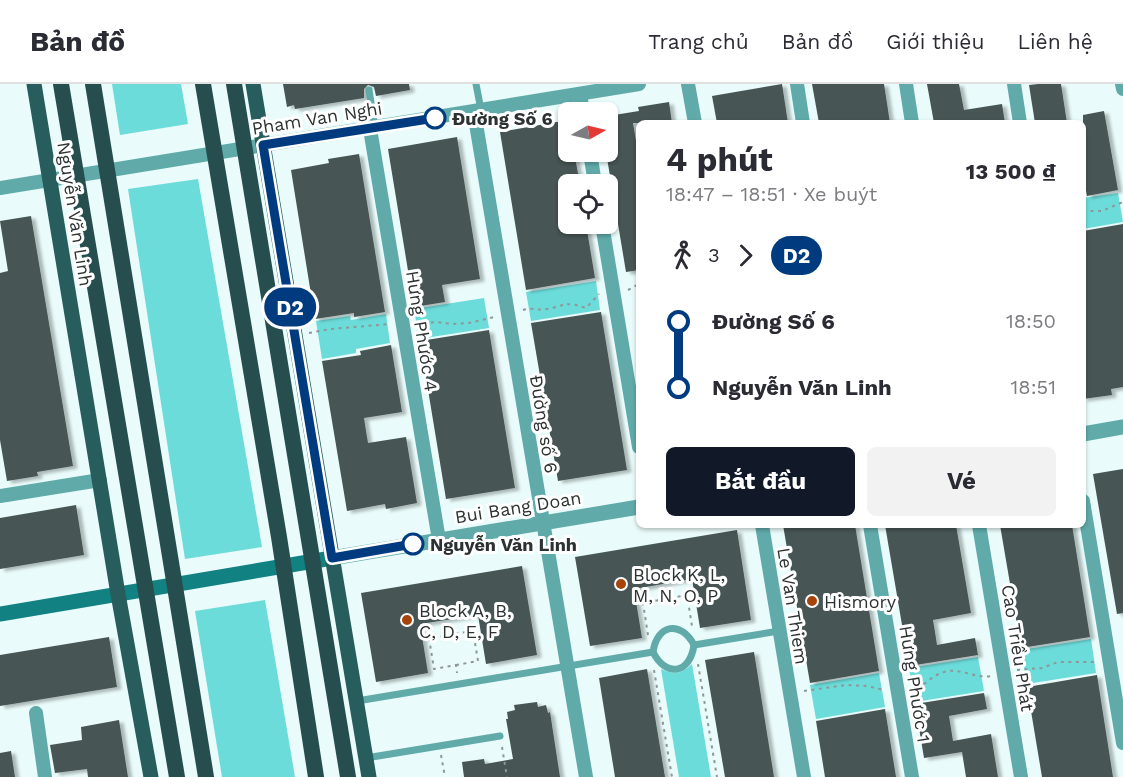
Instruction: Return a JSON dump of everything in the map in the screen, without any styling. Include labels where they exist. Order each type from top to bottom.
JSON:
[{"type":"highway","name":"Nguyễn Văn Linh","points":[[61,84],[177,777]]},
{"type":"highway","points":[[93,84],[206,777]]},
{"type":"highway","points":[[203,84],[316,777]]},
{"type":"highway","points":[[234,84],[347,775]]},
{"type":"main road","name":"Nguyễn Văn Linh","points":[[34,84],[118,594],[151,777]]},
{"type":"main road","points":[[254,84],[367,768],[347,775]]},
{"type":"main road","points":[[0,614],[332,558]]},
{"type":"street","name":"Pham Van Nghi","points":[[0,189],[478,111],[584,90],[639,84]]},
{"type":"street","points":[[688,84],[694,120]]},
{"type":"street","points":[[797,84],[803,120]]},
{"type":"street","points":[[906,84],[912,120]]},
{"type":"street","points":[[1014,84],[1020,120]]},
{"type":"street","points":[[1122,84],[1123,89]]},
{"type":"street","name":"Đường số 6","points":[[478,111],[508,314],[586,777]]},
{"type":"street","name":"Hưng Phước 4","points":[[373,128],[439,540]]},
{"type":"street","points":[[604,234],[636,429]]},
{"type":"street","points":[[1086,433],[1123,427]]},
{"type":"street","points":[[0,496],[100,480]]},
{"type":"street","name":"Bui Bang Doan","points":[[332,558],[636,508]]},
{"type":"street","points":[[1086,519],[1123,743]]},
{"type":"street","name":"Le Van Thiem","points":[[762,528],[804,777]]},
{"type":"street","name":"Hưng Phước 1","points":[[871,528],[912,777]]},
{"type":"street","name":"Cao Triều Phát","points":[[979,528],[1021,777]]},
{"type":"street","points":[[36,713],[45,777]]},
{"type":"lane","points":[[476,84],[478,111]]},
{"type":"lane","points":[[369,90],[373,128]]},
{"type":"lane","points":[[676,628],[688,634],[694,645],[692,658],[683,667],[670,669],[659,664],[653,652],[655,639],[664,630],[676,628]]},
{"type":"lane","points":[[694,645],[779,631]]},
{"type":"lane","points":[[356,701],[653,652]]},
{"type":"lane","points":[[367,768],[439,746],[500,736]]},
{"type":"path","points":[[1086,211],[1102,211],[1123,202]]},
{"type":"path","points":[[295,335],[330,329],[403,323],[469,323],[529,308],[545,310],[569,302],[586,308],[598,294],[613,292]]},
{"type":"path","points":[[473,631],[478,661],[456,665],[434,669],[429,638],[473,631]]},
{"type":"path","points":[[790,694],[846,685],[913,692],[943,672],[965,672],[982,678],[1024,668],[1042,668],[1058,662],[1095,663],[1109,659]]},
{"type":"path","points":[[456,665],[459,684]]},
{"type":"path","points":[[500,736],[507,777]]},
{"type":"path","points":[[439,746],[445,777]]},
{"type":"shaded area","points":[[112,84],[181,84],[188,124],[120,135]]},
{"type":"shaded area","points":[[198,179],[262,547],[185,559],[128,189]]},
{"type":"shaded area","points":[[1118,193],[1123,222],[1086,228],[1086,198]]},
{"type":"shaded area","points":[[596,281],[600,310],[531,321],[526,292]]},
{"type":"shaded area","points":[[484,298],[489,328],[419,339],[414,309]]},
{"type":"shaded area","points":[[386,314],[390,343],[356,349],[356,353],[322,359],[316,321],[350,316],[351,320]]},
{"type":"shaded area","points":[[265,600],[295,777],[222,777],[195,611]]},
{"type":"shaded area","points":[[1091,639],[1096,673],[1027,684],[1021,650]]},
{"type":"shaded area","points":[[978,657],[984,691],[915,702],[909,668]]},
{"type":"shaded area","points":[[692,664],[711,777],[679,777],[661,669],[677,672],[685,670]]},
{"type":"shaded area","points":[[879,673],[885,707],[816,719],[810,685]]},
{"type":"building","points":[[283,84],[409,84],[410,90],[376,96],[374,87],[368,85],[364,89],[364,98],[295,109],[294,105],[287,107]]},
{"type":"building","points":[[782,84],[788,120],[716,120],[712,96]]},
{"type":"building","points":[[812,84],[884,84],[890,120],[818,120]]},
{"type":"building","points":[[927,84],[959,84],[964,110],[1002,104],[1005,120],[933,120]]},
{"type":"building","points":[[1061,84],[1067,120],[1035,120],[1029,85]]},
{"type":"building","points":[[669,102],[672,120],[636,120],[636,123],[633,123],[636,141],[636,270],[626,272],[618,224],[618,174],[610,174],[608,162],[618,162],[618,114],[639,111],[638,107]]},
{"type":"building","points":[[1104,111],[1118,190],[1087,196],[1086,120],[1083,120],[1083,115]]},
{"type":"building","points":[[558,122],[558,162],[576,162],[578,174],[558,174],[558,234],[588,234],[595,278],[526,290],[500,132]]},
{"type":"building","points":[[457,137],[480,279],[442,285],[445,302],[414,307],[388,149]]},
{"type":"building","points":[[359,154],[385,312],[354,317],[354,313],[315,319],[291,170],[329,163],[328,159]]},
{"type":"building","points":[[31,216],[73,466],[37,472],[38,476],[7,481],[0,440],[0,273],[8,271],[0,221]]},
{"type":"building","points":[[1123,224],[1123,387],[1111,389],[1112,395],[1086,399],[1086,230]]},
{"type":"building","points":[[601,312],[627,470],[558,481],[531,323]]},
{"type":"building","points":[[489,330],[515,488],[446,499],[420,341]]},
{"type":"building","points":[[391,345],[402,412],[364,418],[366,431],[368,443],[406,437],[417,503],[386,509],[385,504],[347,511],[322,361],[361,355],[360,351]]},
{"type":"building","points":[[1123,469],[1123,613],[1117,614],[1093,474]]},
{"type":"building","points":[[76,505],[84,555],[0,569],[0,518]]},
{"type":"building","points":[[784,528],[855,528],[879,671],[810,683]]},
{"type":"building","points":[[886,528],[957,528],[971,613],[933,620],[937,645],[975,638],[978,655],[909,666]]},
{"type":"building","points":[[1001,528],[1072,528],[1090,637],[1021,648]]},
{"type":"building","name":"Block K, L, M, N, O, P","points":[[737,530],[751,620],[700,628],[692,579],[634,589],[642,638],[590,646],[575,557]]},
{"type":"building","name":"Block A, B, C, D, E, F","points":[[522,566],[537,655],[486,664],[478,615],[420,624],[428,673],[376,682],[361,593]]},
{"type":"building","points":[[109,637],[117,687],[0,706],[0,655]]},
{"type":"building","points":[[754,652],[774,777],[725,777],[705,660]]},
{"type":"building","points":[[647,669],[665,777],[615,777],[599,678]]},
{"type":"building","points":[[1097,675],[1113,777],[1042,777],[1027,687]]},
{"type":"building","points":[[984,693],[987,709],[949,716],[953,741],[991,734],[998,777],[966,777],[962,752],[924,758],[915,704]]},
{"type":"building","points":[[537,702],[538,707],[546,705],[548,713],[550,712],[560,777],[464,777],[462,762],[484,759],[485,764],[513,759],[506,719],[508,719],[507,712],[515,710],[514,705]]},
{"type":"building","points":[[885,709],[896,777],[825,777],[816,721]]},
{"type":"building","points":[[119,720],[128,777],[88,777],[87,769],[55,773],[50,745],[82,740],[81,727]]},
{"type":"building","points":[[11,751],[15,777],[0,777],[0,753]]},
{"type":"bus line","name":"D2","points":[[413,544],[332,558],[263,145],[435,118]]},
{"type":"place","name":"Đường Số 6","points":[[435,118]]},
{"type":"place","name":"Nguyễn Văn Linh","points":[[413,544]]},
{"type":"place","name":"Block K, L, M, N, O, P","points":[[621,584]]},
{"type":"place","name":"Hismory","points":[[812,601]]},
{"type":"place","name":"Block A, B, C, D, E, F","points":[[407,620]]}]
